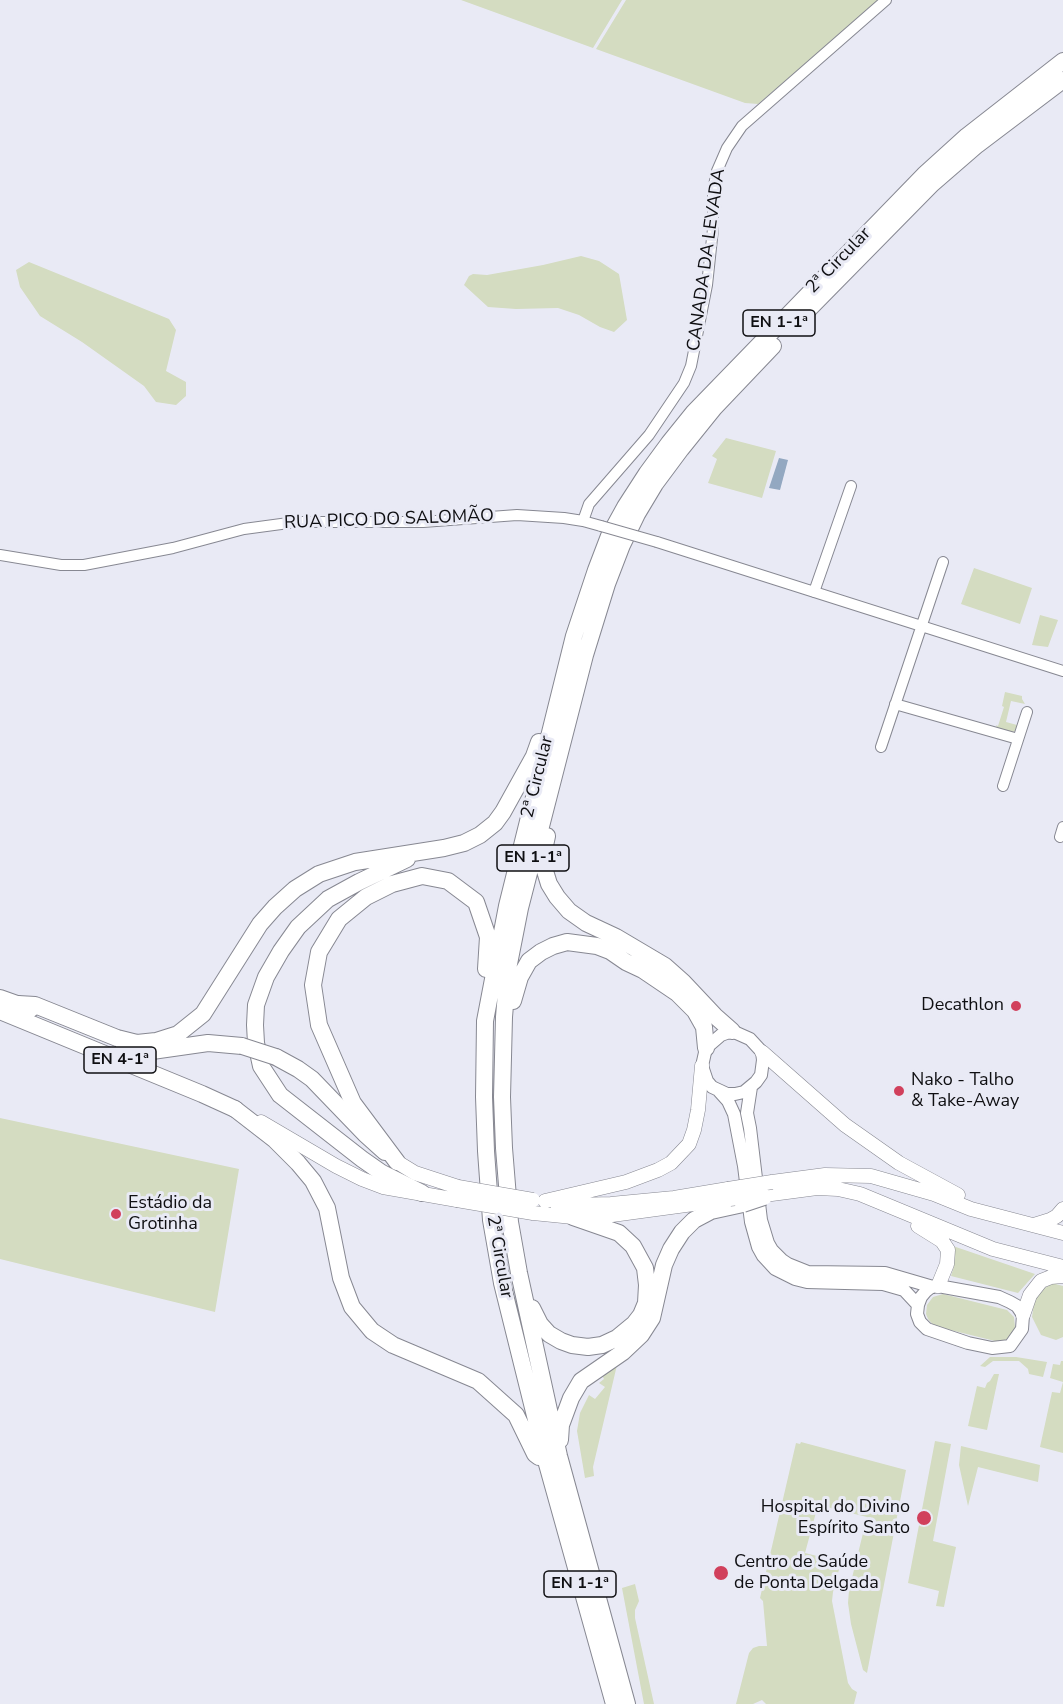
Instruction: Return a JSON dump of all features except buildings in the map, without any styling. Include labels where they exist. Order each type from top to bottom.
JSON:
[{"type":"main road","name":"2ª Circular","points":[[627,1704],[502,1283],[492,1220],[486,1151],[485,1021],[507,906],[568,661],[609,536],[647,473],[694,412],[924,175],[967,136],[1063,61]]},
{"type":"main road","name":"2ª Circular","points":[[614,1704],[553,1460],[510,1222],[502,1097],[508,969],[520,908],[593,627],[622,545],[637,514],[681,449],[714,408],[932,184],[976,145],[1063,80]]},
{"type":"main road","points":[[4,1005],[35,1005],[117,1038],[137,1043],[156,1041],[178,1034],[203,1014],[260,924],[295,889],[319,874],[355,862],[464,843],[480,835],[495,823],[534,756],[568,661]]},
{"type":"main road","points":[[579,684],[579,703],[544,850],[545,871],[549,884],[568,911],[585,923],[665,966],[732,1032]]},
{"type":"main road","points":[[422,1193],[382,1173],[280,1095],[261,1066],[255,1026],[256,1005],[266,977],[280,951],[298,927],[328,899],[341,891],[424,851]]},
{"type":"main road","points":[[397,1162],[353,1103],[319,1025],[313,985],[319,952],[339,919],[366,897],[392,884],[422,876],[448,881],[476,902],[488,937],[485,1021]]},
{"type":"main road","points":[[503,1065],[515,992],[520,977],[529,961],[553,945],[567,942],[590,944],[610,951],[657,978],[677,993],[695,1011],[704,1027],[706,1048]]},
{"type":"main road","name":"EN 4-1ª","points":[[4,1005],[113,1043],[135,1048],[152,1051],[208,1043],[242,1046],[276,1057],[312,1079],[365,1134],[397,1162],[458,1193]]},
{"type":"main road","name":"EN 4-1ª","points":[[4,1005],[235,1109],[279,1131],[336,1166],[383,1187],[422,1193],[458,1193],[537,1205],[611,1204],[674,1198],[734,1198]]},
{"type":"main road","points":[[762,1052],[845,1125],[899,1162],[949,1191],[1003,1217]]},
{"type":"main road","points":[[537,1205],[626,1182],[658,1170],[671,1162],[689,1143],[694,1131],[702,1066]]},
{"type":"main road","points":[[235,1109],[275,1140],[313,1181],[327,1208],[341,1278],[352,1307],[372,1331],[393,1345],[478,1381],[516,1415],[535,1454],[553,1460],[561,1425],[581,1381],[623,1352],[641,1335],[652,1318],[664,1265],[682,1232],[694,1220],[734,1198],[768,1192],[817,1188],[838,1189],[860,1194],[993,1249],[1063,1267]]},
{"type":"main road","points":[[768,1192],[825,1175],[871,1176],[934,1194],[970,1209],[1063,1233]]},
{"type":"main road","name":"EN 4-1ª","points":[[537,1205],[573,1217],[612,1215],[734,1198]]},
{"type":"main road","points":[[891,1206],[893,1213],[942,1241],[948,1250],[947,1264],[936,1286]]},
{"type":"main road","points":[[1034,1225],[1050,1220],[1063,1209]]},
{"type":"main road","points":[[519,1273],[540,1324],[549,1334],[561,1341],[588,1347],[602,1345],[617,1338],[634,1324],[646,1303],[645,1268],[640,1257],[633,1246],[619,1233],[573,1217]]},
{"type":"main road","points":[[1023,1315],[1030,1295],[1041,1281],[1051,1276],[1063,1276]]},
{"type":"street","name":"CANADA DA LEVADA","points":[[583,520],[589,504],[649,435],[684,383],[692,366],[707,285],[713,229],[713,190],[717,171],[727,148],[742,126],[886,0]]},
{"type":"street","points":[[814,592],[851,486]]},
{"type":"street","name":"RUA PICO DO SALOMÃO","points":[[0,555],[61,565],[84,565],[173,548],[244,529],[296,522],[423,522],[517,515],[583,520],[1063,671]]},
{"type":"street","points":[[881,747],[943,562]]},
{"type":"street","points":[[896,704],[1018,739]]},
{"type":"street","points":[[1003,786],[1027,712]]},
{"type":"street","points":[[719,1091],[727,1094],[744,1092],[761,1075],[762,1052],[750,1039],[732,1032],[721,1035],[706,1048],[702,1066],[707,1081],[728,1101],[734,1114],[751,1222],[758,1247],[775,1269],[789,1277],[807,1282],[883,1284],[904,1290],[918,1305]]},
{"type":"street","points":[[751,1087],[747,1113],[761,1220],[768,1243],[782,1260],[808,1272],[885,1273],[936,1286],[999,1297],[1017,1306],[1023,1315],[1022,1329],[1010,1346],[992,1348],[968,1343],[927,1329],[920,1322],[917,1314],[918,1305],[927,1291],[936,1286]]},
{"type":"green space","points":[[461,0],[622,0],[593,48]]},
{"type":"green space","points":[[626,0],[881,0],[758,104],[745,103],[596,49]]},
{"type":"green space","points":[[581,256],[599,261],[619,274],[627,320],[614,332],[579,315],[558,308],[488,307],[464,285],[469,276],[473,274],[487,275]]},
{"type":"green space","points":[[29,262],[169,319],[176,330],[166,371],[186,382],[186,396],[176,405],[156,402],[144,386],[82,342],[40,316],[20,287],[16,270]]},
{"type":"green space","points":[[726,438],[776,451],[762,498],[708,483],[717,459],[712,456]]},
{"type":"green space","points":[[974,568],[1032,588],[1020,624],[961,604]]},
{"type":"green space","points":[[1040,615],[1058,620],[1048,647],[1032,645]]},
{"type":"green space","points":[[1005,692],[1022,696],[1025,704],[1011,701],[1006,722],[1017,725],[1015,731],[1009,734],[998,731],[996,725],[998,726],[1004,707],[1002,706]]},
{"type":"green space","name":"Estádio da Grotinha","points":[[0,1118],[239,1169],[215,1312],[0,1259]]},
{"type":"green space","points":[[950,1245],[1035,1274],[1018,1293],[951,1276],[954,1266]]},
{"type":"green space","points":[[1052,1283],[1063,1286],[1063,1337],[1056,1340],[1041,1335],[1032,1317],[1035,1295]]},
{"type":"green space","points":[[943,1294],[1007,1310],[1014,1317],[1014,1331],[1008,1339],[999,1342],[934,1326],[926,1314],[927,1305],[933,1297]]},
{"type":"green space","points":[[990,1357],[1016,1357],[1047,1362],[1043,1377],[1029,1374],[1028,1369],[1019,1361],[993,1361],[985,1367],[980,1366]]},
{"type":"green space","points":[[1063,1361],[1063,1382],[1050,1378],[1053,1364],[1060,1365]]},
{"type":"green space","points":[[617,1365],[593,1467],[594,1476],[585,1478],[577,1431],[580,1413],[589,1395],[595,1399],[605,1387],[599,1383],[604,1379],[602,1375]]},
{"type":"green space","points":[[994,1374],[999,1374],[987,1430],[968,1426],[977,1386],[985,1388]]},
{"type":"green space","points":[[1063,1382],[1063,1453],[1040,1447],[1052,1392],[1060,1393]]},
{"type":"green space","points":[[935,1441],[951,1444],[933,1541],[956,1547],[944,1607],[936,1606],[939,1591],[908,1583]]},
{"type":"green space","points":[[801,1442],[906,1470],[867,1673],[863,1670],[848,1603],[849,1590],[867,1517],[818,1505],[805,1553],[841,1562],[832,1601],[848,1683],[857,1692],[854,1704],[766,1704],[762,1700],[753,1704],[736,1704],[749,1653],[753,1648],[767,1646],[763,1601],[760,1598],[796,1443]]},
{"type":"green space","points":[[961,1446],[1040,1465],[1038,1482],[978,1467],[968,1506],[959,1465]]},
{"type":"green space","points":[[635,1584],[639,1601],[635,1610],[635,1618],[654,1704],[644,1704],[622,1588]]},
{"type":"water","points":[[779,458],[788,460],[780,490],[769,488]]},
{"type":"place","name":"Decathlon","points":[[1016,1006]]},
{"type":"place","name":"Nako - Talho & Take-Away","points":[[899,1091]]},
{"type":"place","name":"Estádio da Grotinha","points":[[116,1214]]},
{"type":"place","name":"Hospital do Divino Espírito Santo","points":[[924,1518]]},
{"type":"place","name":"Centro de Saúde de Ponta Delgada","points":[[721,1573]]}]
